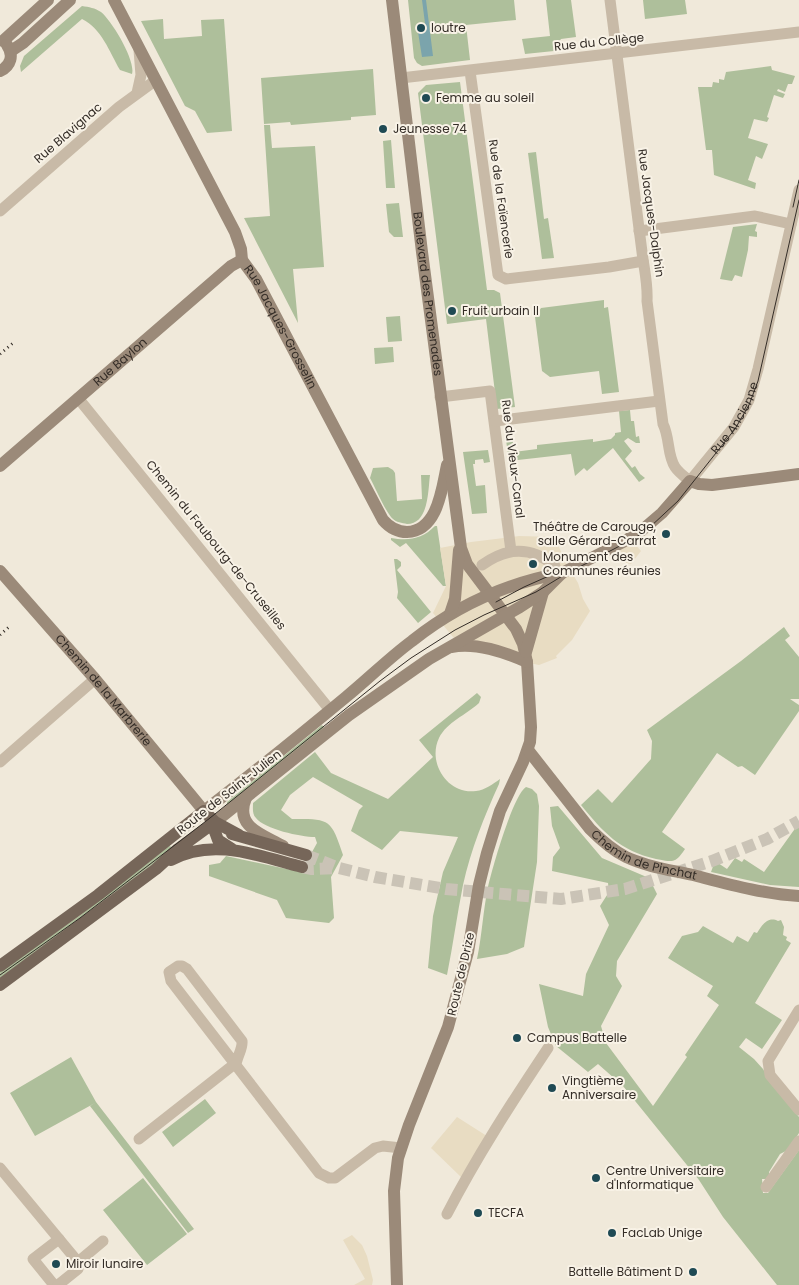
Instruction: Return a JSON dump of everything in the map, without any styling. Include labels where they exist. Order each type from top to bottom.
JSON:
[{"type":"main road","points":[[0,71],[9,64],[11,51],[8,45],[1,41],[48,0]]},
{"type":"main road","points":[[11,51],[23,43],[70,0]]},
{"type":"main road","name":"Rue Jacques-Grosselin","points":[[114,0],[237,238],[241,248],[242,260],[256,279],[380,517],[390,527],[405,532],[419,529],[427,523],[438,501],[448,458]]},
{"type":"main road","name":"Boulevard des Promenades","points":[[392,0],[440,397],[460,545],[464,558],[519,633],[526,658]]},
{"type":"main road","name":"Rue Baylon","points":[[0,466],[231,266],[242,260]]},
{"type":"main road","points":[[690,482],[712,485],[799,474]]},
{"type":"main road","name":"Rue Ancienne","points":[[559,569],[623,542],[641,531],[662,513],[690,482]]},
{"type":"main road","points":[[450,614],[455,599],[460,545]]},
{"type":"main road","name":"Route de Saint-Julien","points":[[0,966],[98,895],[170,838],[210,823],[246,798],[349,715],[448,648],[542,592],[559,569]]},
{"type":"main road","name":"Route de Saint-Julien","points":[[0,985],[156,869],[210,823],[330,710],[402,649],[450,614],[469,604],[490,594],[540,578],[559,569]]},
{"type":"main road","name":"Chemin de la Marbrerie","points":[[0,571],[95,679],[210,823]]},
{"type":"main road","points":[[448,648],[469,646],[526,658],[542,592]]},
{"type":"main road","name":"Route de Drize","points":[[397,1285],[394,1191],[396,1168],[408,1125],[448,1026],[468,952],[479,886],[500,811],[528,750],[531,727],[526,658]]},
{"type":"main road","name":"Chemin de Pinchat","points":[[528,750],[590,830],[601,841],[623,855],[654,866],[723,883],[778,894],[799,896]]},
{"type":"main road","points":[[156,869],[179,856],[214,848],[304,861],[248,824],[242,814],[246,798]]},
{"type":"main road","points":[[170,838],[210,823],[239,835],[289,850]]},
{"type":"main road","points":[[210,823],[221,843],[234,850]]},
{"type":"street","name":"Rue Jacques-Dalphin","points":[[610,0],[643,261],[646,269],[647,301],[659,401],[663,424],[668,434],[672,460],[677,470],[690,482]]},
{"type":"street","name":"Rue du Collège","points":[[401,78],[799,32]]},
{"type":"street","points":[[137,93],[141,75],[139,50]]},
{"type":"street","name":"Rue de la Faïencerie","points":[[470,71],[498,275],[506,279],[610,267],[643,261]]},
{"type":"street","name":"Rue Blavignac","points":[[0,211],[75,144],[137,93],[156,80]]},
{"type":"street","name":"Rue Ancienne","points":[[690,482],[734,428],[749,400],[758,369],[799,190]]},
{"type":"street","points":[[639,231],[755,216],[791,224]]},
{"type":"street","name":"Rue du Vieux-Canal","points":[[440,397],[490,391],[511,551]]},
{"type":"street","name":"Chemin du Faubourg-de-Cruseilles","points":[[78,398],[330,710]]},
{"type":"street","points":[[495,421],[659,401]]},
{"type":"street","points":[[482,565],[499,554],[511,551],[533,553],[559,569]]},
{"type":"street","points":[[0,762],[95,679]]},
{"type":"street","points":[[236,1064],[237,1057],[243,1046],[242,1041],[187,969],[178,966],[169,972],[171,981],[314,1168],[324,1176],[335,1178],[375,1148],[383,1146],[401,1148]]},
{"type":"street","points":[[799,1010],[768,1061],[770,1075],[799,1110]]},
{"type":"street","points":[[447,1214],[465,1179],[548,1048]]},
{"type":"street","points":[[139,1139],[236,1064]]},
{"type":"street","points":[[766,1187],[799,1141]]},
{"type":"street","points":[[0,1168],[59,1239],[78,1262],[78,1269],[56,1285],[33,1259],[59,1239]]},
{"type":"street","points":[[78,1262],[103,1241]]},
{"type":"green space","points":[[408,0],[514,0],[516,20],[466,25],[470,60],[422,66],[414,58]]},
{"type":"green space","points":[[546,0],[571,0],[576,37],[561,39],[559,42],[553,43],[554,51],[525,54],[522,39],[550,36]]},
{"type":"green space","points":[[643,0],[685,0],[687,14],[645,19]]},
{"type":"green space","points":[[82,6],[101,12],[106,17],[127,51],[132,74],[120,70],[100,35],[89,23],[82,19],[21,72],[20,66],[24,56]]},
{"type":"green space","points":[[163,19],[164,39],[202,36],[201,20],[224,19],[232,131],[207,133],[195,111],[185,106],[141,21]]},
{"type":"green space","points":[[771,66],[772,70],[795,76],[792,84],[788,84],[785,92],[778,89],[777,91],[785,94],[783,98],[774,95],[767,122],[754,119],[748,138],[768,144],[762,159],[756,156],[748,180],[756,183],[755,189],[714,175],[712,150],[706,150],[698,87],[712,87],[713,82],[719,83],[719,79],[724,80],[726,72]]},
{"type":"green space","points":[[373,69],[376,115],[351,117],[351,120],[291,125],[290,122],[264,124],[261,78]]},
{"type":"green space","points":[[460,82],[487,290],[494,290],[500,293],[515,407],[497,409],[486,319],[447,324],[418,93],[426,85]]},
{"type":"green space","points":[[264,125],[270,125],[272,148],[315,146],[324,267],[293,269],[298,323],[244,218],[270,216]]},
{"type":"green space","points":[[391,140],[395,188],[386,188],[383,141]]},
{"type":"green space","points":[[536,152],[544,219],[548,218],[554,258],[542,259],[528,153]]},
{"type":"green space","points":[[399,203],[403,237],[394,237],[389,232],[386,204]]},
{"type":"green space","points":[[757,224],[755,231],[757,232],[757,237],[749,236],[742,277],[735,275],[732,281],[720,279],[733,227]]},
{"type":"green space","points":[[604,300],[604,308],[608,307],[619,392],[602,394],[599,371],[550,377],[542,371],[535,317],[541,308]]},
{"type":"green space","points":[[400,316],[402,341],[388,342],[386,317]]},
{"type":"green space","points":[[393,347],[394,362],[375,364],[374,348]]},
{"type":"green space","points":[[630,410],[631,421],[634,421],[636,437],[639,436],[640,443],[636,443],[628,438],[624,441],[632,451],[625,459],[632,468],[635,466],[645,478],[639,482],[613,448],[587,471],[584,468],[575,476],[571,454],[509,461],[504,426],[511,425],[514,452],[537,449],[537,445],[593,439],[593,442],[611,439],[615,433],[621,432],[619,411]]},
{"type":"green space","points":[[488,450],[490,462],[484,463],[483,459],[475,460],[475,464],[473,464],[476,486],[485,485],[487,513],[472,514],[463,452]]},
{"type":"green space","points":[[388,467],[395,473],[397,501],[422,499],[421,475],[430,475],[426,505],[420,518],[414,523],[397,522],[390,516],[370,478],[373,468]]},
{"type":"green space","points":[[437,526],[446,586],[443,586],[406,543],[400,547],[391,540],[391,538],[415,538],[425,534]]},
{"type":"green space","points":[[394,559],[401,562],[401,566],[397,570],[431,612],[418,623],[397,598]]},
{"type":"green space","points":[[784,627],[790,636],[785,640],[799,657],[799,699],[790,699],[799,705],[799,711],[755,775],[742,766],[738,767],[717,753],[662,832],[685,849],[676,860],[656,859],[622,846],[597,824],[581,805],[598,789],[612,803],[651,759],[652,741],[647,730]]},
{"type":"green space","points":[[477,693],[481,697],[479,703],[442,732],[436,748],[438,767],[442,775],[457,788],[466,791],[476,791],[500,779],[478,833],[466,872],[447,975],[428,968],[433,916],[443,872],[458,837],[400,831],[382,850],[351,831],[359,810],[363,806],[313,777],[290,795],[281,810],[292,819],[314,819],[327,823],[335,834],[343,855],[331,877],[334,918],[329,923],[286,918],[277,900],[209,876],[209,865],[220,863],[226,856],[301,872],[317,843],[315,837],[292,834],[267,826],[255,816],[253,803],[315,752],[331,773],[388,799],[433,757],[419,740]]},
{"type":"green space","points":[[322,725],[325,729],[227,806],[227,802]]},
{"type":"green space","points":[[526,787],[532,789],[537,794],[539,806],[537,862],[524,947],[507,954],[477,959],[486,896],[494,865],[509,817],[515,803]]},
{"type":"green space","points":[[558,806],[602,858],[649,878],[657,894],[617,961],[616,976],[622,986],[601,1026],[606,1043],[653,1106],[687,1057],[685,1055],[719,1005],[707,996],[713,986],[668,958],[682,936],[698,932],[703,926],[733,943],[737,936],[748,942],[754,932],[757,933],[768,920],[781,920],[784,927],[783,935],[791,943],[755,1003],[782,1020],[762,1049],[746,1038],[739,1047],[763,1069],[771,1083],[799,1117],[799,1133],[788,1150],[780,1154],[769,1172],[769,1176],[766,1179],[762,1179],[763,1193],[768,1193],[799,1150],[799,1285],[777,1285],[723,1217],[699,1180],[623,1086],[598,1064],[588,1072],[556,1046],[548,1027],[539,984],[583,996],[586,974],[609,925],[600,906],[609,892],[608,883],[552,871],[553,857],[560,848],[552,826],[550,807]]},
{"type":"green space","points":[[799,823],[799,887],[770,885],[711,872],[715,861],[727,869],[735,858],[742,862],[744,859],[764,872]]},
{"type":"green space","points":[[169,846],[173,849],[0,978],[0,972],[79,916]]},
{"type":"green space","points":[[71,1057],[96,1102],[194,1229],[188,1233],[90,1106],[95,1103],[35,1136],[10,1093]]},
{"type":"green space","points":[[205,1099],[216,1113],[173,1147],[162,1132]]},
{"type":"green space","points":[[143,1178],[187,1234],[147,1265],[103,1210]]},
{"type":"shaded area","points":[[519,536],[555,537],[590,611],[572,640],[556,656],[557,658],[539,665],[463,649],[433,613],[446,586],[440,548]]},
{"type":"shaded area","points":[[633,542],[641,551],[631,564],[626,563],[618,550]]},
{"type":"shaded area","points":[[457,1117],[490,1138],[461,1177],[431,1148]]},
{"type":"shaded area","points":[[352,1235],[362,1245],[367,1256],[373,1280],[372,1285],[354,1285],[365,1279],[343,1240]]},
{"type":"water","points":[[422,0],[426,0],[433,56],[422,57],[418,32],[426,31]]},
{"type":"tunnel","points":[[306,855],[339,868],[375,877],[446,889],[561,899],[625,889],[712,861],[767,839],[799,821]]},
{"type":"tunnel","points":[[302,867],[312,869],[336,868]]},
{"type":"tram line","points":[[793,207],[799,180]]},
{"type":"tram line","points":[[0,975],[80,918],[210,818],[411,658],[455,630],[536,592],[564,575],[635,538],[678,501],[735,429],[749,405],[758,381],[799,200]]},
{"type":"tram line","points":[[496,602],[560,571]]},
{"type":"railway","points":[[0,354],[13,343]]},
{"type":"railway","points":[[0,635],[10,626]]},
{"type":"place","name":"loutre","points":[[421,28]]},
{"type":"place","name":"Femme au soleil","points":[[426,98]]},
{"type":"place","name":"Jeunesse 74","points":[[383,129]]},
{"type":"place","name":"Fruit urbain II","points":[[452,311]]},
{"type":"place","name":"Théâtre de Carouge, salle Gérard-Carrat","points":[[666,534]]},
{"type":"place","name":"Monument des Communes réunies","points":[[533,564]]},
{"type":"place","name":"Campus Battelle","points":[[517,1038]]},
{"type":"place","name":"Vingtième Anniversaire","points":[[552,1088]]},
{"type":"place","name":"Centre Universitaire d'Informatique","points":[[596,1178]]},
{"type":"place","name":"TECFA","points":[[478,1213]]},
{"type":"place","name":"FacLab Unige","points":[[612,1233]]},
{"type":"place","name":"Miroir lunaire","points":[[56,1264]]},
{"type":"place","name":"Battelle Bâtiment D","points":[[693,1272]]}]
